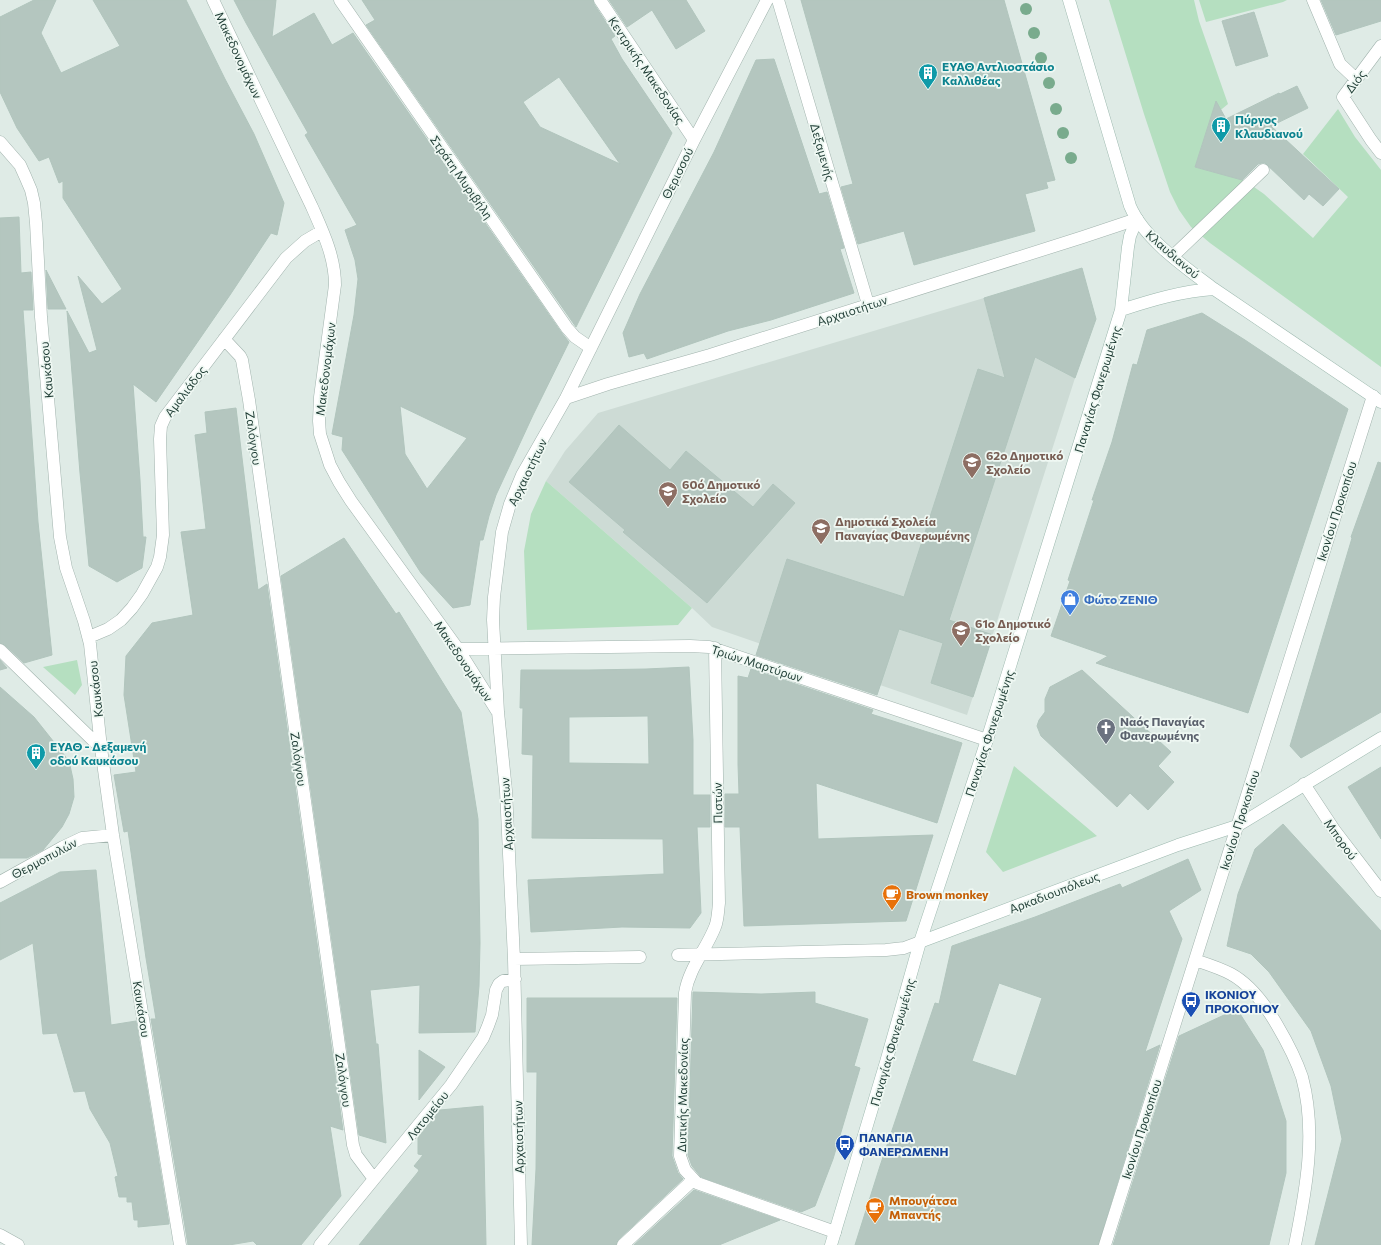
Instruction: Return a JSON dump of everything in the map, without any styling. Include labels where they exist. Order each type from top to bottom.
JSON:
[{"type":"street","name":"Μακεδονομάχων","points":[[213,0],[322,231],[330,253],[335,273],[334,301],[319,410],[320,434],[330,465],[351,501],[458,649],[498,712]]},
{"type":"street","name":"Στράτη Μυριβήλη","points":[[340,0],[567,328],[575,337],[591,348]]},
{"type":"street","name":"Κεντρικής Μακεδονίας","points":[[600,0],[694,140]]},
{"type":"street","name":"Θερισσού","points":[[591,348],[694,140],[767,0]]},
{"type":"street","name":"Δεξαμενής","points":[[778,0],[868,304]]},
{"type":"street","name":"Κλαυδιανού","points":[[1069,0],[1129,202],[1137,219],[1149,235],[1214,289],[1377,399]]},
{"type":"street","points":[[1313,0],[1340,64],[1356,79]]},
{"type":"street","name":"Διός","points":[[1381,46],[1343,97],[1370,140],[1381,153]]},
{"type":"street","name":"Καυκάσου","points":[[0,142],[20,166],[31,190],[34,203],[41,317],[60,537],[66,568],[89,637],[101,748],[113,834],[180,1245]]},
{"type":"street","points":[[1173,256],[1263,170]]},
{"type":"street","name":"Αρχαιοτήτων","points":[[566,398],[608,384],[710,355],[1137,219]]},
{"type":"street","name":"Παναγίας Φανερωμένης","points":[[831,1245],[920,942],[987,740],[1121,310],[1128,246],[1130,236],[1137,219]]},
{"type":"street","name":"Αμαλιάδος","points":[[89,637],[108,629],[121,620],[142,594],[157,567],[164,535],[160,454],[162,425],[165,417],[286,258],[301,244],[322,231]]},
{"type":"street","points":[[1121,310],[1188,291],[1214,289]]},
{"type":"street","name":"Ζαλόγγου","points":[[224,339],[242,360],[248,392],[352,1145],[356,1155],[374,1179]]},
{"type":"street","name":"Αρχαιοτήτων","points":[[521,1245],[514,959],[506,791],[498,712],[494,649],[493,620],[495,589],[502,532],[510,504],[522,475],[566,398],[591,348]]},
{"type":"street","name":"Ικονίου Προκοπίου","points":[[1105,1245],[1237,826],[1377,399]]},
{"type":"street","name":"Τριών Μαρτύρων","points":[[458,649],[690,646],[715,648],[987,740]]},
{"type":"street","name":"Πιστών","points":[[700,954],[716,926],[718,903],[715,648]]},
{"type":"street","points":[[0,650],[101,748]]},
{"type":"street","name":"Αρκαδιουπόλεως","points":[[678,955],[899,949],[1178,845],[1237,826],[1381,738]]},
{"type":"street","name":"Μπορού","points":[[1304,784],[1335,832],[1381,891]]},
{"type":"street","name":"Θερμοπυλών","points":[[0,882],[82,838],[113,834]]},
{"type":"street","name":"Δυτικής Μακεδονίας","points":[[693,1180],[683,1165],[679,1150],[685,992],[687,980],[700,954]]},
{"type":"street","points":[[514,959],[640,957]]},
{"type":"street","points":[[1195,960],[1232,974],[1247,985],[1274,1019],[1292,1051],[1299,1070],[1305,1091],[1309,1123],[1309,1158],[1304,1204],[1295,1245]]},
{"type":"street","name":"Λατομείου","points":[[320,1245],[451,1085],[483,1038],[492,1015],[496,990],[499,984],[503,981],[514,979]]},
{"type":"street","points":[[623,1245],[693,1180],[697,1183],[835,1232]]},
{"type":"street","points":[[0,1235],[18,1245]]},
{"type":"shaded area","name":"Δημοτικά Σχολεία Παναγίας Φανερωμένης","points":[[984,298],[993,334],[1075,378],[967,715],[712,627],[546,481],[565,451],[598,413]]},
{"type":"green space","points":[[1109,0],[1194,0],[1199,21],[1228,104],[1211,118],[1195,167],[1244,180],[1264,194],[1313,238],[1348,197],[1303,154],[1338,109],[1355,137],[1381,170],[1381,367],[1210,243],[1191,227],[1179,210],[1170,192]]},
{"type":"green space","points":[[1199,0],[1287,0],[1206,22]]},
{"type":"green space","points":[[546,481],[692,608],[678,625],[527,630],[524,551],[531,514]]},
{"type":"green space","points":[[77,660],[82,685],[75,695],[43,667]]},
{"type":"green space","points":[[1014,766],[1097,836],[1003,872],[986,852]]},
{"type":"building","points":[[34,0],[56,0],[41,33],[61,73],[120,46],[93,0],[186,0],[254,134],[284,203],[277,235],[271,233],[156,402],[133,384],[143,537],[146,537],[142,568],[117,582],[89,566],[67,311],[89,353],[97,350],[78,276],[102,304],[122,289],[63,198],[63,181],[59,183],[49,157],[39,161],[17,128],[0,92],[0,17]]},
{"type":"building","points":[[234,0],[276,0],[272,37],[314,13],[332,45],[353,33],[569,342],[496,495],[483,540],[480,540],[470,605],[453,608],[421,573],[342,450],[343,437],[332,434],[354,315],[358,279],[355,260],[345,230],[357,225],[305,135],[308,133]],"holes":[[[400,406],[467,438],[427,489],[405,454]]]},
{"type":"building","points":[[362,0],[593,0],[594,4],[615,36],[611,39],[622,59],[672,133],[576,327],[366,25],[375,20]],"holes":[[[559,77],[620,164],[540,127],[523,102]]]},
{"type":"building","points":[[609,0],[686,0],[705,31],[676,49],[652,10],[627,27]]},
{"type":"building","name":"ΕΥΑΘ Αντλιοστάσιο Καλλιθέας","points":[[801,0],[1004,0],[1055,180],[1046,182],[1048,188],[1025,194],[1035,231],[914,265],[904,231],[858,244],[841,187],[853,184]]},
{"type":"building","points":[[1321,0],[1381,0],[1381,21],[1336,35]]},
{"type":"building","points":[[1254,12],[1268,56],[1236,66],[1222,21]]},
{"type":"building","points":[[774,59],[819,194],[827,192],[844,248],[840,249],[854,293],[771,320],[728,331],[647,359],[644,353],[629,357],[623,333],[640,294],[714,152],[756,60]]},
{"type":"building","points":[[1297,86],[1308,108],[1271,126],[1339,189],[1323,206],[1309,194],[1304,200],[1265,163],[1258,164],[1242,180],[1195,167],[1216,101],[1226,119],[1279,93],[1280,94]]},
{"type":"building","points":[[19,217],[21,273],[31,272],[33,310],[23,310],[38,522],[52,655],[24,663],[5,645],[0,643],[0,218]]},
{"type":"building","points":[[1082,268],[1096,319],[1075,378],[1035,357],[949,620],[993,635],[973,697],[931,683],[943,643],[899,629],[877,695],[756,655],[787,559],[904,597],[978,369],[1005,378],[984,298]]},
{"type":"building","points":[[46,270],[66,309],[48,309]]},
{"type":"building","points":[[1202,313],[1348,409],[1248,713],[1096,663],[1108,656],[1051,636],[1070,581],[1068,580],[1094,500],[1092,500],[1112,442],[1133,364],[1137,365],[1147,330]]},
{"type":"building","points":[[236,408],[258,590],[267,584],[343,1130],[330,1126],[341,1196],[301,1245],[257,1245],[253,1241],[229,1245],[188,1245],[151,1019],[156,1019],[128,831],[124,832],[114,775],[136,772],[124,695],[126,656],[152,623],[193,615],[181,532],[206,529],[195,435],[207,433],[205,412]]},
{"type":"building","points":[[619,425],[670,470],[686,451],[753,507],[773,484],[795,503],[707,603],[623,532],[625,530],[569,482]]},
{"type":"building","points":[[1378,462],[1381,463],[1381,712],[1301,758],[1290,746],[1352,538],[1351,537]]},
{"type":"building","points":[[344,538],[396,614],[399,612],[461,712],[478,819],[480,943],[479,986],[475,1032],[419,1033],[420,985],[370,990],[376,1044],[378,1044],[386,1143],[359,1135],[281,576]]},
{"type":"building","points":[[0,660],[7,668],[0,670]]},
{"type":"building","points":[[689,667],[693,740],[693,795],[710,795],[710,827],[697,827],[701,913],[690,928],[622,927],[531,932],[528,880],[664,874],[663,839],[532,838],[533,755],[522,754],[523,708],[520,708],[521,670],[646,669]],"holes":[[[648,716],[649,764],[569,763],[569,717]]]},
{"type":"building","points":[[751,669],[873,710],[871,714],[962,743],[937,823],[816,783],[818,839],[933,835],[906,921],[744,926],[740,827],[725,827],[725,794],[739,794],[738,676],[748,678]]},
{"type":"building","name":"Ναός Παναγίας Φανερωμένης","points":[[1082,670],[1171,752],[1158,766],[1174,782],[1148,810],[1130,793],[1117,807],[1041,736],[1037,726],[1039,720],[1045,712],[1045,699],[1050,687]]},
{"type":"building","name":"ΕΥΑΘ - Δεξαμενή οδού Καυκάσου","points":[[0,687],[34,717],[69,761],[73,779],[74,797],[69,814],[62,827],[43,850],[27,858],[0,858]]},
{"type":"building","points":[[1381,767],[1381,839],[1348,787]]},
{"type":"building","points":[[1283,824],[1381,931],[1381,1245],[1315,1245],[1342,1139],[1331,1086],[1311,1031],[1269,972],[1251,954],[1227,946],[1238,894],[1255,849]]},
{"type":"building","points":[[1188,859],[1201,890],[1169,911],[1182,939],[1145,1052],[1160,1045],[1098,1245],[855,1245],[935,1003],[939,1004],[952,946],[1035,917],[1120,884],[1122,888]],"holes":[[[999,983],[1042,998],[1016,1076],[972,1061]]]},
{"type":"building","points":[[96,870],[111,1025],[136,1021],[169,1224],[138,1227],[138,1220],[134,1220],[132,1202],[127,1202],[127,1197],[119,1197],[115,1177],[118,1176],[110,1143],[90,1109],[85,1091],[74,1092],[57,1033],[43,1034],[33,943],[0,960],[0,903],[60,872]]},
{"type":"building","points":[[693,992],[761,994],[815,992],[815,1003],[868,1019],[854,1066],[860,1068],[833,1159],[815,1206],[801,1212],[701,1177],[692,1166],[688,1155]]},
{"type":"building","points":[[527,998],[677,998],[672,1156],[678,1173],[683,1179],[618,1240],[616,1245],[532,1245],[536,1169],[537,1072],[527,1072]]},
{"type":"building","points":[[1237,1009],[1263,1050],[1286,1121],[1286,1173],[1269,1245],[1113,1245],[1179,1036]]},
{"type":"building","points":[[419,1050],[445,1067],[419,1100]]},
{"type":"building","points":[[483,1106],[486,1245],[359,1245],[418,1172],[419,1170],[414,1166],[423,1155],[418,1154],[418,1137],[440,1110]]},
{"type":"building","points":[[694,1190],[780,1220],[719,1245],[634,1245]]},
{"type":"place","name":"ΕΥΑΘ Αντλιοστάσιο Καλλιθέας","points":[[928,90]]},
{"type":"place","name":"Πύργος Κλαυδιανού","points":[[1221,143]]},
{"type":"place","name":"62ο Δημοτικό Σχολείο","points":[[972,479]]},
{"type":"place","name":"60ό Δημοτικό Σχολείο","points":[[668,508]]},
{"type":"place","name":"Δημοτικά Σχολεία Παναγίας Φανερωμένης","points":[[821,545]]},
{"type":"place","name":"Φώτο ΖΕΝΙΘ","points":[[1070,616]]},
{"type":"place","name":"61ο Δημοτικό Σχολείο","points":[[961,647]]},
{"type":"place","name":"Ναός Παναγίας Φανερωμένης","points":[[1106,745]]},
{"type":"place","name":"ΕΥΑΘ - Δεξαμενή οδού Καυκάσου","points":[[36,770]]},
{"type":"place","name":"Brown monkey","points":[[892,911]]},
{"type":"place","name":"ΙΚΟΝΙΟΥ ΠΡΟΚΟΠΙΟΥ","points":[[1191,1018]]},
{"type":"place","name":"ΠΑΝΑΓΙΑ ΦΑΝΕΡΩΜΕΝΗ","points":[[845,1161]]},
{"type":"place","name":"Μπουγάτσα Μπαντής","points":[[875,1224]]}]
